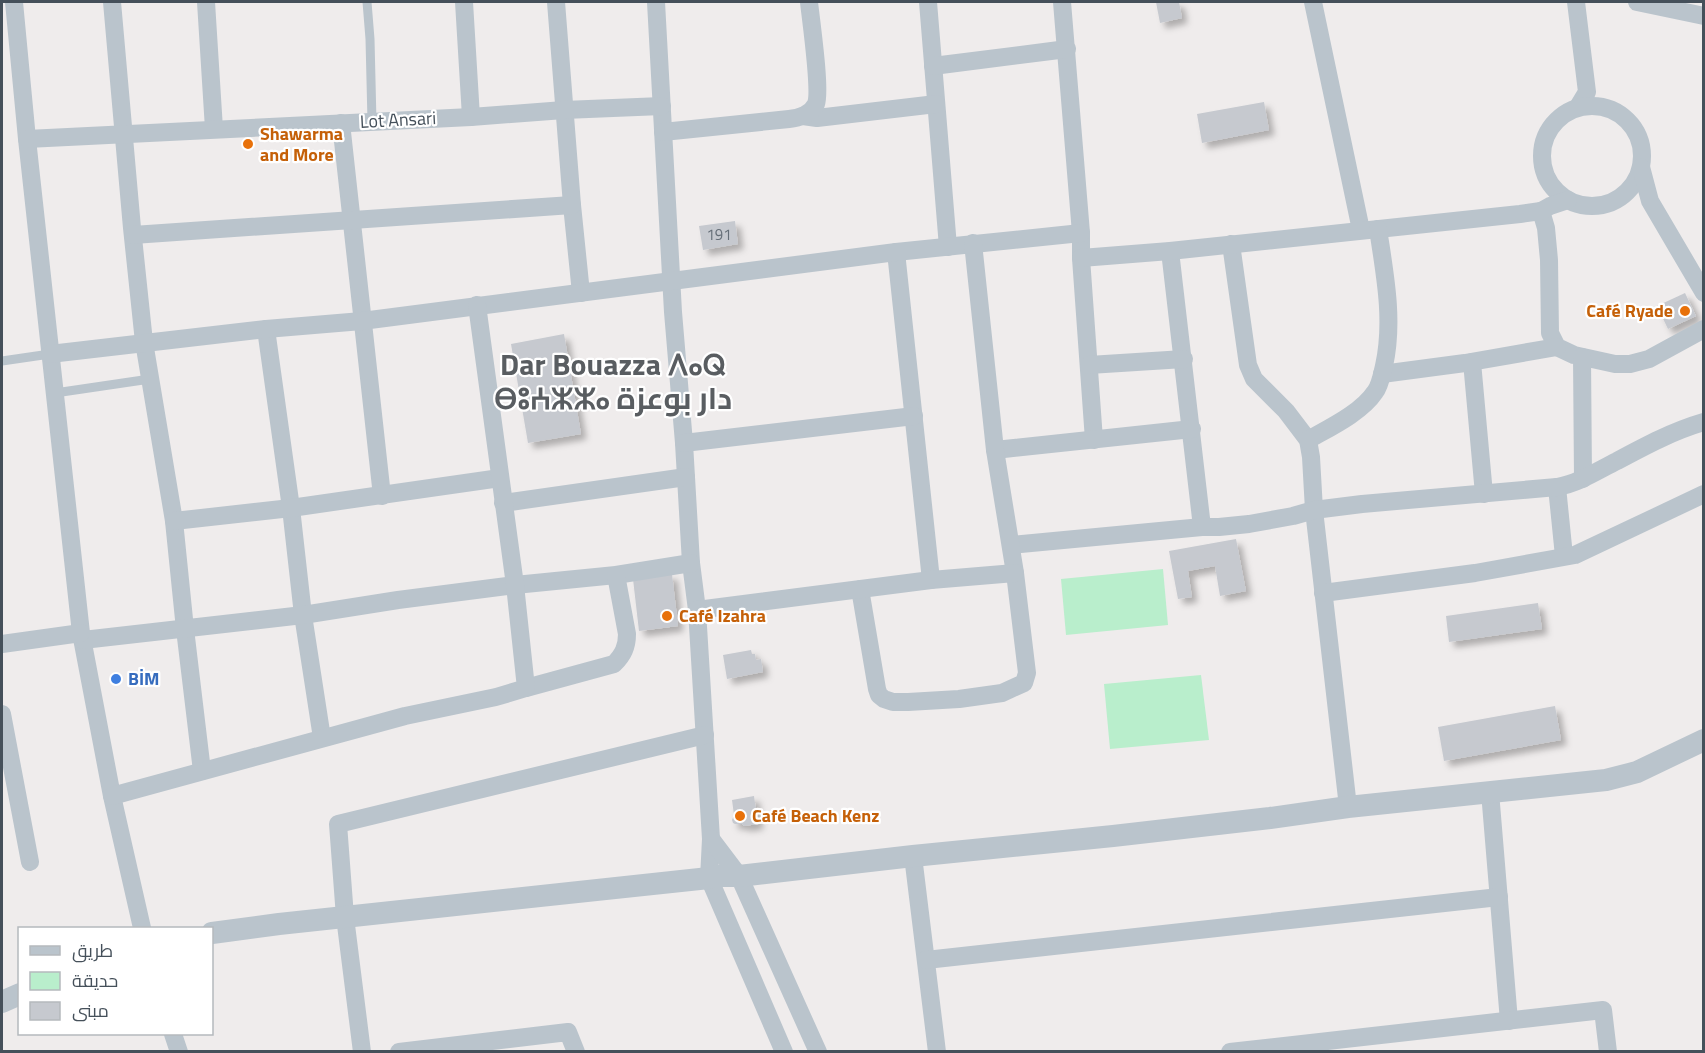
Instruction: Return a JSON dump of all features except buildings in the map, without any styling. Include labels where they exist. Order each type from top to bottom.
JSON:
[{"type":"street","points":[[14,2],[82,637],[112,796],[142,927]]},
{"type":"street","points":[[112,2],[144,342],[174,521],[202,771]]},
{"type":"street","points":[[206,2],[214,129]]},
{"type":"street","points":[[464,2],[471,117]]},
{"type":"street","points":[[556,2],[581,293]]},
{"type":"street","points":[[656,2],[671,282],[705,735],[711,839],[709,878],[784,1052]]},
{"type":"street","points":[[802,116],[815,106],[817,99],[809,2]]},
{"type":"street","points":[[928,2],[948,247]]},
{"type":"street","points":[[1062,2],[1081,233],[1094,440]]},
{"type":"street","points":[[1308,440],[1354,414],[1375,392],[1386,356],[1389,301],[1313,2]]},
{"type":"street","points":[[1576,2],[1583,100]]},
{"type":"street","points":[[1637,2],[1704,16]]},
{"type":"street","points":[[933,66],[1067,49]]},
{"type":"street","points":[[1583,100],[1592,105],[1606,107],[1625,117],[1637,134],[1642,150],[1641,166],[1635,183],[1613,202],[1598,206],[1582,205],[1568,200],[1552,186],[1543,165],[1542,151],[1545,138],[1552,125],[1583,100]]},
{"type":"street","points":[[663,132],[936,104]]},
{"type":"street","name":"Lot Ansari","points":[[27,139],[662,106]]},
{"type":"street","points":[[341,123],[382,496]]},
{"type":"street","points":[[1641,166],[1650,201],[1704,293]]},
{"type":"street","points":[[1552,186],[1546,208],[1546,228],[1550,333],[1557,346],[1574,355],[1615,364],[1638,363],[1704,329]]},
{"type":"street","points":[[1626,193],[1650,201]]},
{"type":"street","points":[[1082,258],[1370,230],[1546,208],[1568,200]]},
{"type":"street","points":[[133,235],[572,205]]},
{"type":"street","points":[[50,354],[266,329],[362,321],[896,252],[1081,233]]},
{"type":"street","points":[[860,589],[879,695],[884,699],[893,702],[959,699],[1002,693],[1024,683],[1027,673],[1011,545],[995,450],[973,243]]},
{"type":"street","points":[[1231,244],[1248,365],[1254,379],[1286,411],[1308,440],[1348,807]]},
{"type":"street","points":[[1170,251],[1203,526]]},
{"type":"street","points":[[896,252],[931,580]]},
{"type":"street","points":[[477,305],[515,585],[526,688]]},
{"type":"street","points":[[266,329],[291,508],[303,615],[322,738]]},
{"type":"street","points":[[1382,374],[1472,362],[1557,346]]},
{"type":"street","points":[[1582,357],[1583,479]]},
{"type":"street","points":[[1089,365],[1184,359]]},
{"type":"street","points":[[1472,362],[1484,494]]},
{"type":"street","points":[[684,443],[914,417]]},
{"type":"street","points":[[1011,545],[1203,526],[1249,524],[1314,510],[1362,504],[1557,487],[1583,479],[1668,435],[1704,422]]},
{"type":"street","points":[[995,450],[1192,429]]},
{"type":"street","points":[[503,502],[686,477]]},
{"type":"street","points":[[174,521],[382,496],[500,478]]},
{"type":"street","points":[[1557,487],[1564,556]]},
{"type":"street","points":[[1323,593],[1475,573],[1575,555],[1704,494]]},
{"type":"street","points":[[2,644],[185,629],[515,585],[616,575],[691,563]]},
{"type":"street","points":[[697,610],[931,580],[1015,573]]},
{"type":"street","points":[[112,796],[405,716],[496,697],[614,664],[622,656],[627,642],[616,575]]},
{"type":"street","points":[[2,714],[10,805],[30,862]]},
{"type":"street","points":[[362,1052],[345,917],[338,824],[705,735]]},
{"type":"street","points":[[213,933],[716,876],[739,876],[1124,835],[1348,807],[1606,780],[1637,772],[1704,740]]},
{"type":"street","points":[[1490,792],[1509,1021]]},
{"type":"street","points":[[711,839],[739,876],[818,1052]]},
{"type":"street","points":[[913,856],[937,1052]]},
{"type":"street","points":[[926,960],[1499,897]]},
{"type":"street","points":[[2,1002],[18,995]]},
{"type":"street","points":[[1230,1052],[1603,1010],[1608,1052]]},
{"type":"street","points":[[399,1052],[568,1032],[576,1052]]},
{"type":"street","points":[[173,1035],[179,1052]]},
{"type":"lane","points":[[367,2],[372,122]]},
{"type":"lane","points":[[2,361],[50,354]]},
{"type":"lane","points":[[55,393],[150,379]]},
{"type":"green space","points":[[1163,569],[1168,625],[1066,635],[1061,579]]},
{"type":"green space","points":[[1201,675],[1209,740],[1110,749],[1104,684]]},
{"type":"place","name":"Shawarma and More","points":[[248,144]]},
{"type":"place","name":"Café Ryade","points":[[1685,311]]},
{"type":"place","name":"Café Izahra","points":[[667,616]]},
{"type":"place","name":"BİM","points":[[116,679]]},
{"type":"place","name":"Café Beach Kenz","points":[[740,816]]},
{"type":"district","name":"Dar Bouazza ⴷⴰⵕ ⴱⵓⵄⵣⵣⴰ دار بوعزة","points":[[613,382]]}]
